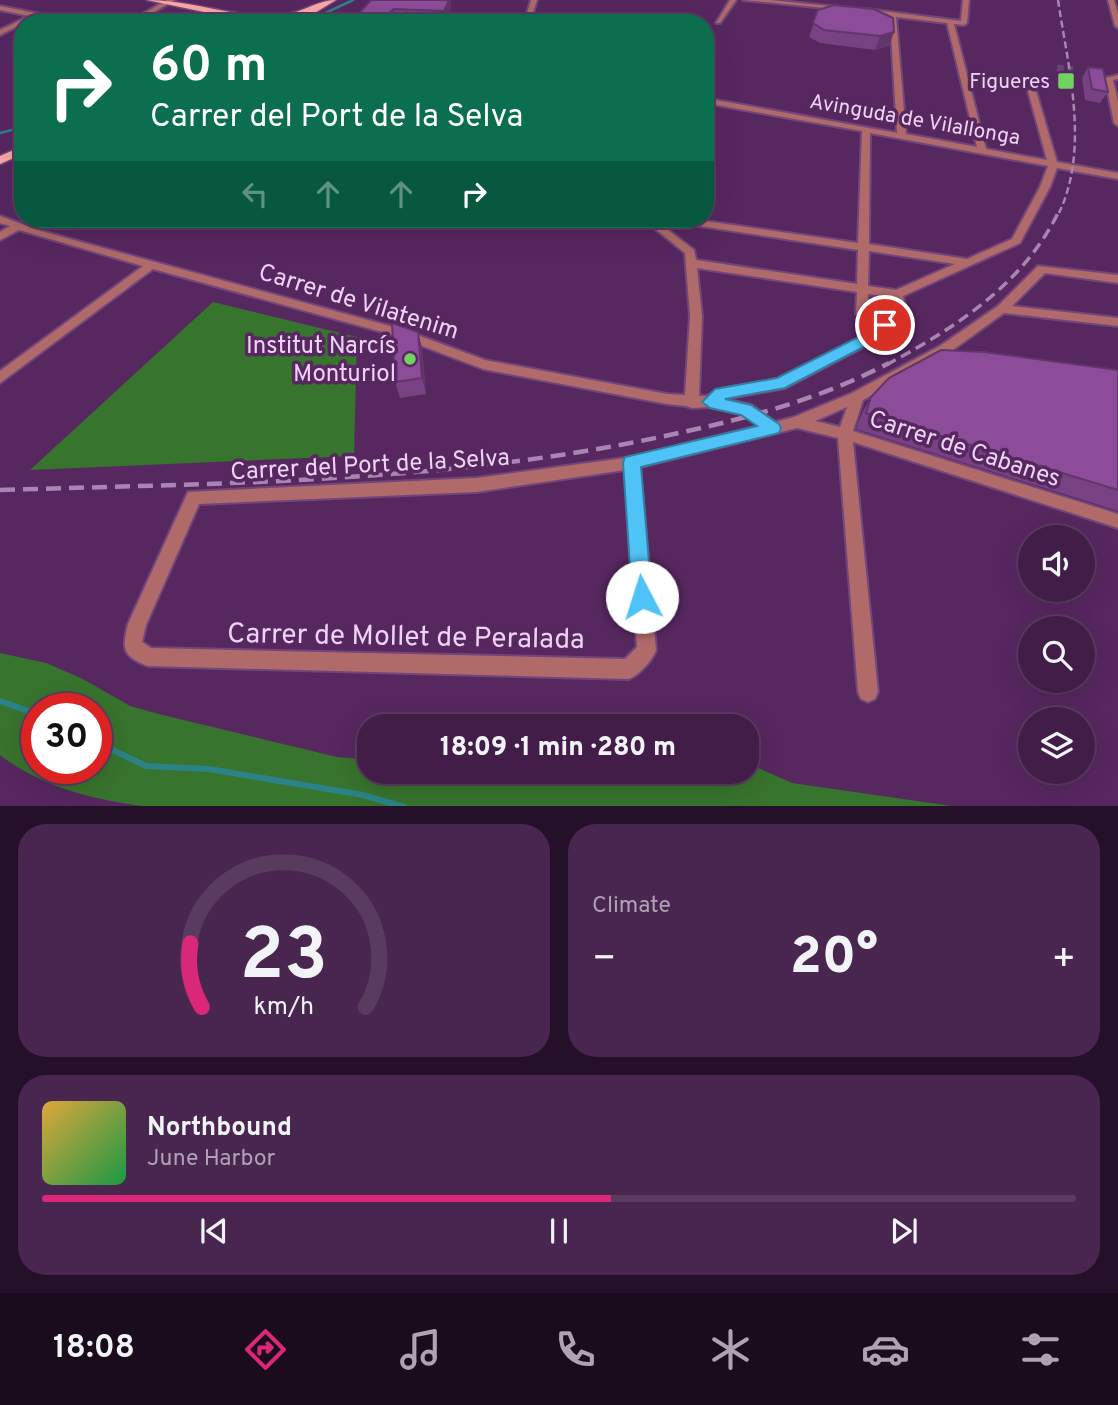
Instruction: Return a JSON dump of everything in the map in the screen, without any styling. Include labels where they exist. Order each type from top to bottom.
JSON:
[{"type":"main road","points":[[151,0],[169,1],[228,14]]},
{"type":"main road","points":[[315,14],[332,0]]},
{"type":"street","points":[[718,22],[733,0]]},
{"type":"street","points":[[746,0],[793,1],[950,23],[964,23],[966,0]]},
{"type":"street","points":[[146,14],[169,1]]},
{"type":"street","points":[[1114,5],[1118,26]]},
{"type":"street","points":[[0,8],[30,14]]},
{"type":"street","points":[[893,14],[902,135]]},
{"type":"street","points":[[950,23],[982,150]]},
{"type":"street","points":[[1118,78],[1109,78],[1118,123]]},
{"type":"street","points":[[690,263],[897,294],[1016,241],[1045,187],[1053,164],[1032,91]]},
{"type":"street","name":"Avinguda de Vilallonga","points":[[714,102],[1117,177]]},
{"type":"street","points":[[862,314],[866,129]]},
{"type":"street","points":[[714,225],[965,262]]},
{"type":"street","name":"Carrer de Vilatenim","points":[[25,228],[397,332],[483,365],[746,409],[773,428]]},
{"type":"street","points":[[659,228],[690,253],[696,316],[692,402]]},
{"type":"street","points":[[0,378],[151,265]]},
{"type":"street","name":"Carrer del Port de la Selva","points":[[194,497],[476,485],[632,463],[797,422],[858,397],[983,325],[1042,269],[1118,279]]},
{"type":"street","name":"Carrer de Vilatenim","points":[[710,402],[721,394],[780,384],[870,338],[900,312],[897,294]]},
{"type":"street","points":[[1002,309],[1118,323]]},
{"type":"street","points":[[924,359],[951,359]]},
{"type":"street","points":[[858,397],[845,434],[868,692]]},
{"type":"street","name":"Carrer de Cabanes","points":[[797,422],[845,434],[1118,521]]},
{"type":"street","name":"Carrer de Mollet de Peralada","points":[[194,497],[137,624],[132,646],[148,657],[629,669],[647,650],[632,463]]},
{"type":"green space","points":[[213,302],[357,337],[354,456],[30,470]]},
{"type":"green space","points":[[0,653],[46,663],[107,693],[21,693],[21,768],[0,755]]},
{"type":"green space","points":[[112,696],[130,706],[163,715],[337,757],[357,759],[357,784],[759,784],[759,768],[792,783],[952,806],[142,806],[70,791],[52,784],[112,784]]},
{"type":"building","points":[[371,0],[449,0],[444,11],[394,9],[387,14],[358,14]]},
{"type":"building","points":[[834,5],[874,9],[893,18],[894,32],[880,36],[824,30],[813,23],[818,10]]},
{"type":"building","points":[[1088,67],[1103,69],[1108,92],[1092,89]]},
{"type":"building","name":"Institut Narcís Monturiol","points":[[392,323],[418,332],[422,378],[395,382]]},
{"type":"building","points":[[941,350],[984,352],[1118,370],[1118,490],[866,413],[871,397],[889,378]]},
{"type":"waterway","points":[[323,14],[353,0]]},
{"type":"waterway","points":[[0,133],[14,129]]},
{"type":"waterway","points":[[0,701],[21,708]]},
{"type":"waterway","points":[[112,750],[146,766],[209,769],[363,795],[401,806]]},
{"type":"tunnel","points":[[1057,68],[1073,70]]},
{"type":"railway","points":[[1058,0],[1071,80],[1075,135],[1068,188],[1059,213]]},
{"type":"railway","points":[[886,365],[937,336],[985,302],[1027,261],[1059,211]]},
{"type":"railway","points":[[0,490],[338,478],[507,462],[591,450],[729,421],[811,397],[889,363]]},
{"type":"place","name":"Figueres","points":[[1066,81]]},
{"type":"place","name":"Institut Narcís Monturiol","points":[[410,359]]},
{"type":"route","points":[[642,597],[632,463],[773,428],[746,409],[710,402],[721,394],[780,384],[870,338],[885,325]]}]
